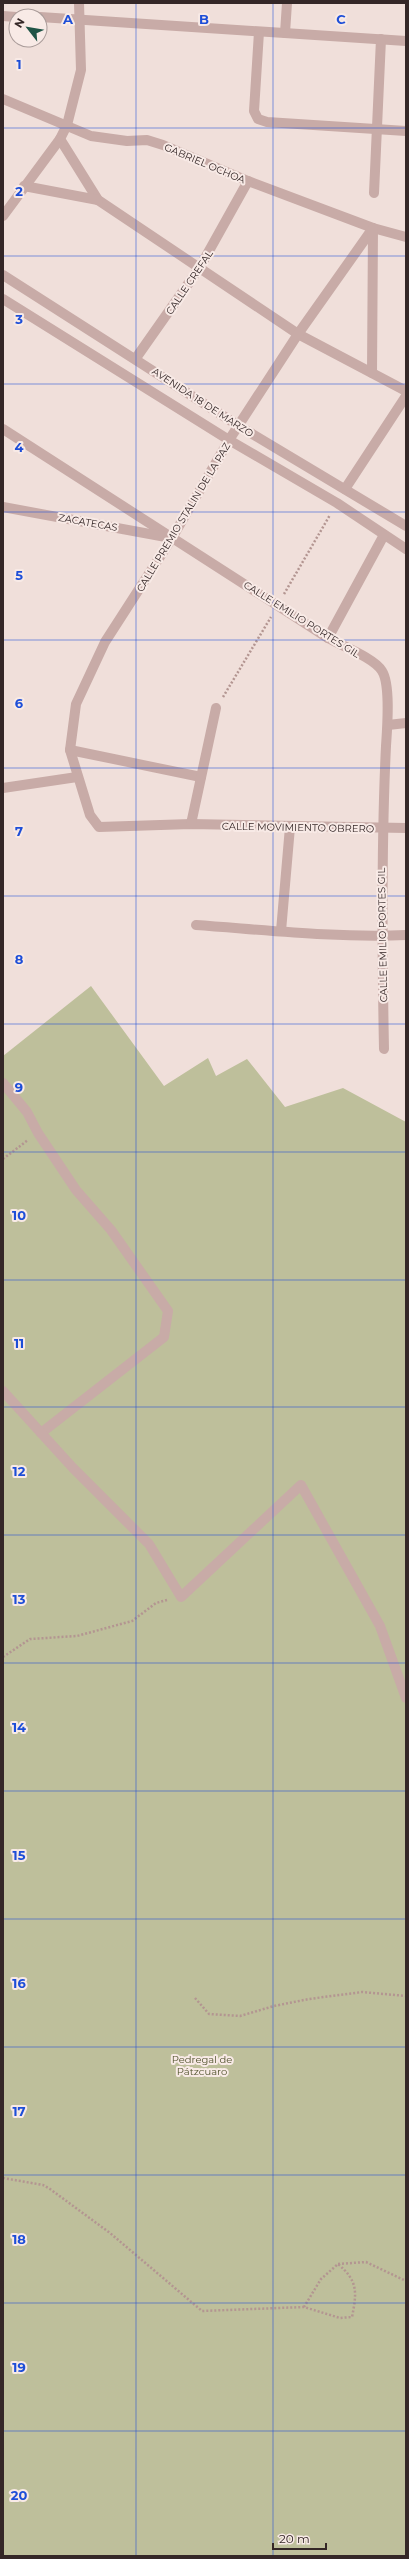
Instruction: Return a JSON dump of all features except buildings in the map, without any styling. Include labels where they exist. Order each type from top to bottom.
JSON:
[{"type":"street","points":[[3,216],[60,139],[67,124],[81,70],[79,3]]},
{"type":"street","points":[[285,32],[287,3]]},
{"type":"street","points":[[48,17],[79,18],[259,32],[285,32],[406,41]]},
{"type":"street","points":[[259,32],[254,111],[258,119],[267,122],[406,131]]},
{"type":"street","points":[[374,193],[381,39]]},
{"type":"street","name":"GABRIEL OCHOA","points":[[3,99],[67,124],[91,136],[153,142],[248,182],[373,228],[406,237]]},
{"type":"street","points":[[60,139],[98,200]]},
{"type":"street","name":"CALLE CREFAL","points":[[136,358],[200,267],[248,182]]},
{"type":"street","points":[[24,186],[98,200],[298,334],[406,391]]},
{"type":"street","points":[[372,373],[373,228]]},
{"type":"street","name":"CALLE PREMIO STALIN DE LA PAZ","points":[[99,828],[90,815],[77,777],[70,750],[76,704],[105,642],[172,538],[228,440],[239,426],[298,334],[373,228]]},
{"type":"street","name":"AVENIDA 18 DE MARZO","points":[[3,275],[136,358],[239,426],[406,526]]},
{"type":"street","name":"AVENIDA 18 DE MARZO","points":[[3,299],[228,440],[337,503],[384,535],[405,546]]},
{"type":"street","points":[[345,489],[406,396]]},
{"type":"street","name":"CALLE EMILIO PORTES GIL","points":[[3,429],[328,638],[374,663],[383,672],[386,682],[388,725],[382,829],[381,936],[384,1049]]},
{"type":"street","name":"ZACATECAS","points":[[3,507],[172,538]]},
{"type":"street","points":[[328,638],[384,535]]},
{"type":"street","points":[[191,824],[216,708]]},
{"type":"street","points":[[388,725],[406,723]]},
{"type":"street","points":[[70,750],[201,777]]},
{"type":"street","points":[[3,788],[77,777]]},
{"type":"street","name":"CALLE MOVIMIENTO OBRERO","points":[[99,828],[191,824],[382,829],[406,828]]},
{"type":"street","points":[[281,931],[290,827]]},
{"type":"street","points":[[196,925],[381,936],[406,934]]},
{"type":"street","points":[[3,1083],[27,1112],[38,1133],[76,1190],[111,1230],[168,1311],[164,1336],[41,1433]]},
{"type":"street","points":[[3,1391],[41,1433],[150,1544],[181,1597],[301,1485],[380,1626],[406,1698]]},
{"type":"path","points":[[3,1159],[38,1133]]},
{"type":"path","points":[[3,1656],[30,1639],[77,1636],[102,1631],[132,1622],[156,1603],[181,1597]]},
{"type":"path","points":[[195,1998],[208,2014],[240,2016],[309,1999],[362,1992],[406,1996]]},
{"type":"path","points":[[3,2178],[43,2185],[50,2189],[110,2233],[202,2311],[304,2307],[340,2318],[352,2317],[357,2295],[351,2275],[338,2264]]},
{"type":"path","points":[[304,2307],[321,2279],[338,2264],[366,2262],[406,2281]]},
{"type":"green space","name":"Pedregal de Pátzcuaro","points":[[91,986],[164,1086],[208,1058],[216,1076],[247,1059],[285,1107],[343,1088],[406,1122],[406,2556],[3,2556],[3,1056]]}]
